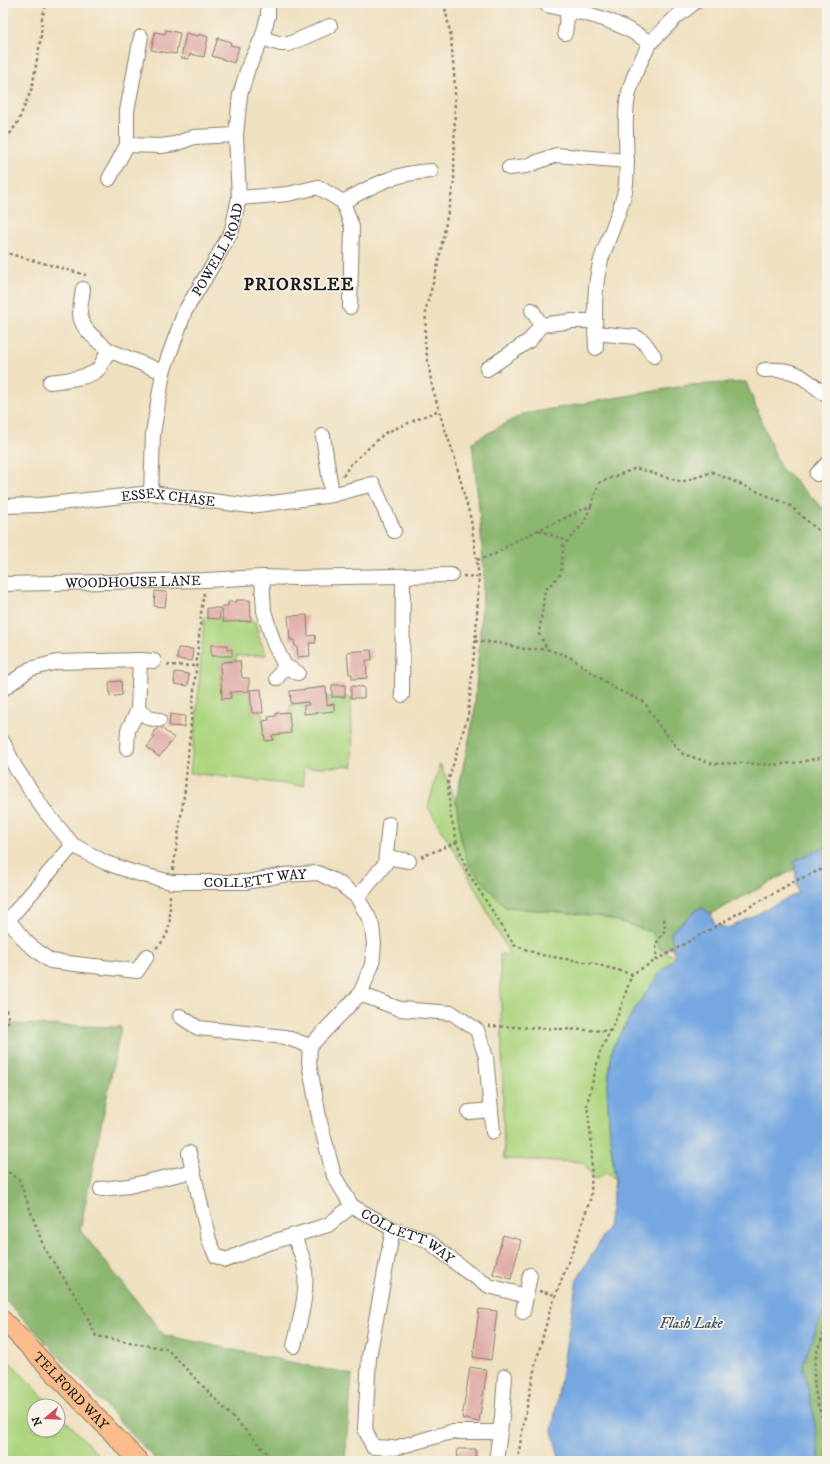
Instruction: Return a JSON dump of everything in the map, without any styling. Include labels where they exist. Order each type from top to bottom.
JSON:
[{"type":"main road","name":"TELFORD WAY","points":[[3,1320],[139,1461]]},
{"type":"street","name":"POWELL ROAD","points":[[151,493],[153,434],[163,372],[185,311],[232,230],[239,198],[236,135],[240,95],[248,68],[262,38],[268,16],[268,3]]},
{"type":"street","points":[[596,348],[595,327],[597,281],[601,261],[624,192],[627,161],[627,102],[634,74],[650,43],[676,17],[694,3]]},
{"type":"street","points":[[547,5],[588,13],[611,21],[635,33],[650,43]]},
{"type":"street","points":[[565,33],[568,10]]},
{"type":"street","points":[[262,38],[281,44],[289,44],[330,26]]},
{"type":"street","points":[[109,179],[127,145],[127,111],[142,37]]},
{"type":"street","points":[[127,145],[161,146],[175,144],[194,137],[236,135]]},
{"type":"street","points":[[509,168],[526,166],[556,155],[627,161]]},
{"type":"street","points":[[343,202],[376,183],[415,172],[430,171]]},
{"type":"street","points":[[239,198],[288,194],[318,187],[343,202],[352,227],[350,307]]},
{"type":"street","points":[[86,285],[80,314],[85,329],[108,350],[163,372]]},
{"type":"street","points":[[532,310],[541,324]]},
{"type":"street","points":[[487,369],[530,340],[541,324],[572,321],[636,337],[643,341],[654,356]]},
{"type":"street","points":[[50,382],[86,376],[94,373],[100,368],[108,350]]},
{"type":"street","points":[[764,370],[780,369],[793,372],[804,378],[827,396]]},
{"type":"street","points":[[323,436],[332,495]]},
{"type":"street","points":[[817,474],[827,464]]},
{"type":"street","name":"ESSEX CHASE","points":[[3,506],[41,505],[151,493],[250,506],[332,495],[373,484],[394,531]]},
{"type":"street","name":"WOODHOUSE LANE","points":[[3,584],[206,580],[262,577],[303,578],[451,575]]},
{"type":"street","points":[[402,696],[403,576]]},
{"type":"street","points":[[262,577],[264,611],[274,644],[285,666],[298,673]]},
{"type":"street","points":[[127,748],[128,730],[138,710],[140,660]]},
{"type":"street","points":[[3,689],[30,669],[57,662],[140,660],[158,663]]},
{"type":"street","points":[[277,678],[285,666]]},
{"type":"street","points":[[138,710],[149,718],[159,720]]},
{"type":"street","name":"COLLETT WAY","points":[[3,742],[16,768],[44,810],[73,845],[104,862],[132,872],[171,882],[247,882],[283,875],[318,873],[339,883],[357,897],[370,918],[374,944],[372,965],[360,994],[310,1046],[310,1063],[320,1122],[334,1176],[352,1206],[393,1229],[427,1240],[466,1271],[488,1286],[526,1296]]},
{"type":"street","points":[[357,897],[385,864],[389,824]]},
{"type":"street","points":[[73,845],[6,922],[50,961],[137,971],[147,956]]},
{"type":"street","points":[[386,857],[409,861]]},
{"type":"street","points":[[360,994],[400,1009],[452,1013],[477,1030],[486,1057],[493,1132]]},
{"type":"street","points":[[180,1016],[198,1028],[286,1037],[310,1046]]},
{"type":"street","points":[[469,1112],[491,1110]]},
{"type":"street","points":[[188,1153],[210,1240],[216,1256],[226,1260],[262,1245],[328,1225],[352,1206]]},
{"type":"street","points":[[101,1189],[129,1186],[193,1171]]},
{"type":"street","points":[[393,1229],[369,1357],[366,1429],[373,1447],[395,1448],[451,1432],[499,1432]]},
{"type":"street","points":[[294,1236],[304,1262],[306,1282],[302,1312],[294,1346]]},
{"type":"street","points":[[523,1312],[530,1274]]},
{"type":"street","points":[[497,1455],[505,1376]]},
{"type":"path","points":[[3,144],[18,122],[32,88],[41,37],[42,17],[47,3]]},
{"type":"path","points":[[444,3],[451,37],[455,87],[454,180],[437,269],[426,308],[425,343],[432,386],[455,460],[471,520],[477,560],[478,577],[475,641],[468,715],[448,782],[450,813],[457,842],[467,871],[514,945],[541,955],[592,963],[632,974],[795,881],[827,867]]},
{"type":"path","points":[[3,252],[86,275],[86,285]]},
{"type":"path","points":[[332,495],[350,465],[385,433],[439,410]]},
{"type":"path","points":[[547,649],[539,634],[545,590],[561,574],[563,546],[584,523],[599,483],[636,468],[682,482],[712,472],[789,504],[827,538]]},
{"type":"path","points":[[477,560],[495,554],[517,540],[591,506]]},
{"type":"path","points":[[539,530],[567,541]]},
{"type":"path","points":[[147,956],[161,944],[169,932],[171,882],[185,789],[201,614],[206,580]]},
{"type":"path","points":[[475,641],[499,643],[524,649],[547,649],[570,657],[614,688],[644,702],[660,727],[683,754],[714,764],[741,763],[774,765],[801,762],[827,756]]},
{"type":"path","points":[[158,663],[196,666]]},
{"type":"path","points":[[409,861],[457,842]]},
{"type":"path","points":[[657,961],[656,944],[664,930],[664,918]]},
{"type":"path","points":[[518,1461],[520,1437],[534,1366],[550,1310],[591,1198],[592,1148],[587,1104],[600,1052],[618,1015],[632,974]]},
{"type":"path","points":[[3,998],[9,1021],[3,1028]]},
{"type":"path","points":[[477,1030],[483,1026],[610,1031]]},
{"type":"path","points":[[3,1169],[19,1179],[44,1248],[82,1306],[96,1336],[168,1349],[275,1461]]},
{"type":"path","points":[[827,1328],[818,1348],[814,1382],[818,1407],[827,1429]]},
{"type":"green space","points":[[746,382],[780,467],[827,512],[827,846],[794,861],[795,869],[711,914],[700,907],[671,932],[674,948],[660,949],[652,932],[601,916],[505,907],[469,866],[461,839],[456,800],[474,716],[484,576],[472,442],[523,414],[689,385]]},
{"type":"green space","points":[[204,618],[223,618],[223,622],[255,621],[266,655],[236,656],[236,661],[223,662],[220,665],[222,698],[230,698],[230,692],[250,690],[252,713],[263,713],[265,741],[273,740],[272,735],[291,733],[289,712],[291,704],[308,702],[309,705],[304,706],[305,714],[334,711],[334,704],[327,705],[327,697],[351,698],[353,766],[303,768],[304,786],[190,773],[197,710]]},
{"type":"green space","points":[[440,764],[456,800],[461,839],[505,907],[601,916],[652,932],[660,949],[675,957],[640,1001],[628,1019],[613,1048],[608,1081],[608,1114],[615,1179],[606,1173],[595,1180],[583,1162],[504,1159],[500,954],[510,955],[466,871],[428,807]]},
{"type":"green space","points":[[4,1024],[121,1027],[80,1230],[164,1335],[352,1375],[345,1461],[157,1461],[3,1297]]},
{"type":"green space","points":[[827,1307],[827,1461],[820,1461],[814,1419],[803,1364],[820,1320]]},
{"type":"green space","points":[[3,1355],[44,1398],[26,1398],[26,1438],[66,1438],[66,1421],[104,1461],[3,1461]]},
{"type":"water","name":"Flash Lake","points":[[827,846],[827,1307],[820,1320],[803,1364],[814,1419],[820,1461],[560,1461],[552,1431],[577,1279],[608,1228],[615,1179],[610,1137],[607,1090],[613,1046],[632,1013],[659,974],[675,957],[671,932],[701,907],[711,914],[715,925],[729,928],[798,893],[794,861]]},
{"type":"building","points":[[166,30],[180,33],[176,54],[151,50],[155,32],[165,34]]},
{"type":"building","points":[[186,33],[198,36],[199,34],[208,37],[204,57],[190,54],[189,59],[181,58]]},
{"type":"building","points":[[218,38],[231,42],[230,45],[239,47],[234,63],[212,56]]},
{"type":"building","points":[[155,591],[167,592],[165,607],[154,606]]},
{"type":"building","points":[[236,600],[250,600],[251,621],[223,622],[222,606],[228,606],[228,602],[236,602]]},
{"type":"building","points":[[207,608],[220,608],[220,619],[207,618]]},
{"type":"building","points":[[307,615],[308,636],[315,635],[316,643],[309,643],[310,656],[298,657],[297,646],[295,646],[294,640],[290,640],[288,616]]},
{"type":"building","points":[[211,645],[227,645],[227,650],[232,649],[232,656],[211,656]]},
{"type":"building","points":[[178,648],[193,649],[192,661],[177,659]]},
{"type":"building","points":[[371,650],[372,660],[366,660],[367,678],[352,679],[352,674],[349,674],[347,652]]},
{"type":"building","points":[[240,661],[242,678],[249,678],[249,691],[230,692],[231,698],[222,699],[220,665],[223,662]]},
{"type":"building","points":[[175,672],[189,674],[188,686],[174,684]]},
{"type":"building","points":[[121,681],[122,695],[110,697],[109,682]]},
{"type":"building","points":[[332,685],[345,685],[345,697],[332,697]]},
{"type":"building","points":[[351,686],[364,687],[364,698],[351,698]]},
{"type":"building","points":[[326,687],[327,705],[334,704],[334,711],[304,714],[304,705],[309,705],[308,702],[291,704],[290,691]]},
{"type":"building","points":[[261,689],[263,713],[252,713],[250,690]]},
{"type":"building","points":[[289,712],[291,733],[272,735],[273,740],[265,741],[263,721],[269,720],[268,717],[276,716],[276,713]]},
{"type":"building","points":[[170,714],[185,716],[184,727],[169,726]]},
{"type":"building","points":[[159,726],[174,738],[159,757],[147,747],[155,737],[152,735]]},
{"type":"building","points":[[503,1235],[521,1240],[511,1279],[493,1274]]},
{"type":"building","points":[[479,1309],[497,1311],[491,1360],[473,1357]]},
{"type":"building","points":[[470,1367],[487,1370],[479,1422],[462,1418]]},
{"type":"building","points":[[457,1449],[476,1449],[476,1461],[458,1461]]},
{"type":"district","name":"PRIORSLEE","points":[[299,284]]}]
